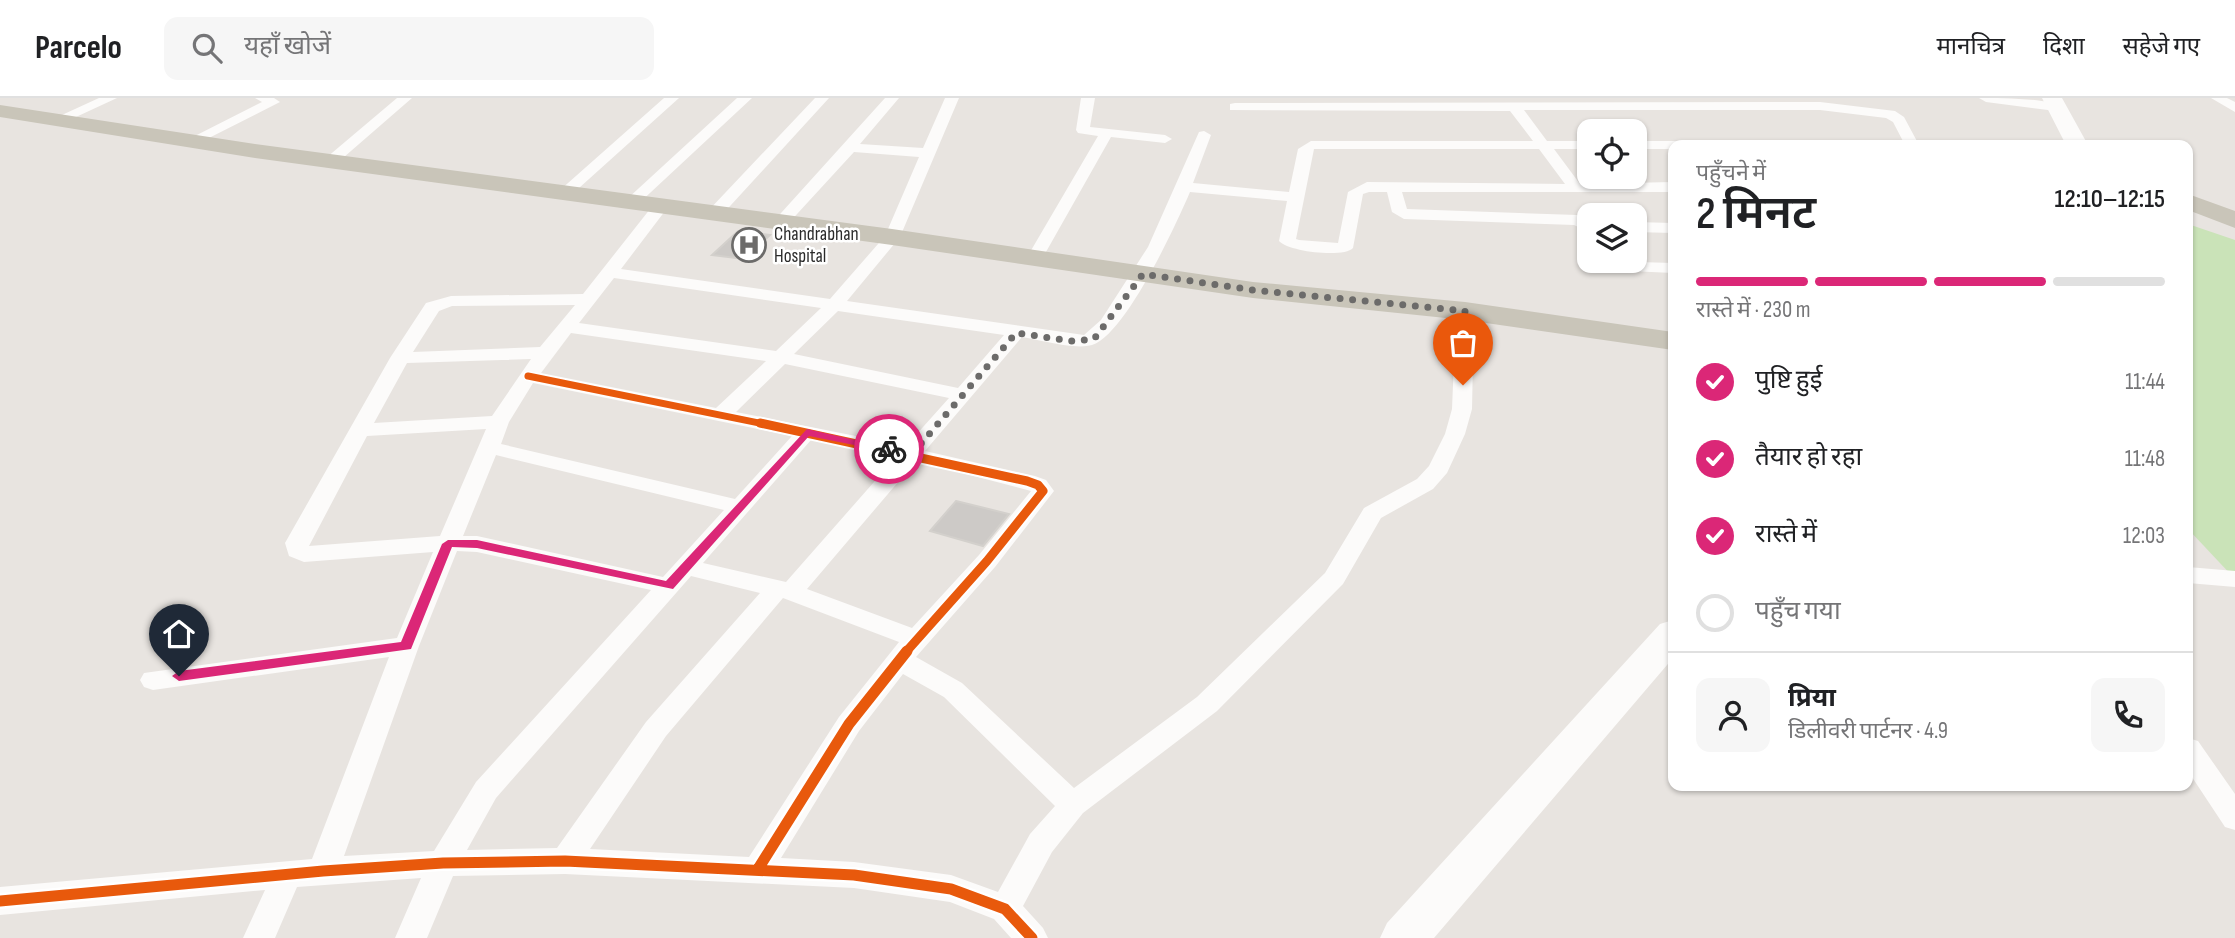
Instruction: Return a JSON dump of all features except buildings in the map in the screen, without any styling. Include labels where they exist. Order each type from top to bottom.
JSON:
[{"type":"main road","points":[[2048,102],[2059,140]]},
{"type":"main road","points":[[2048,102],[2073,140]]},
{"type":"main road","points":[[5,114],[1253,290],[1465,311],[1668,340]]},
{"type":"main road","points":[[2193,203],[2235,220]]},
{"type":"main road","points":[[1404,938],[1668,639]]},
{"type":"street","points":[[58,120],[110,98]]},
{"type":"street","points":[[192,141],[273,102],[262,98]]},
{"type":"street","points":[[331,161],[405,98]]},
{"type":"street","points":[[564,194],[672,98]]},
{"type":"street","points":[[631,203],[746,98]]},
{"type":"street","points":[[714,214],[822,98]]},
{"type":"street","points":[[780,223],[892,98]]},
{"type":"street","points":[[721,415],[834,305],[892,237],[951,98]]},
{"type":"street","points":[[1088,98],[1082,127],[1089,132],[1165,139]]},
{"type":"street","points":[[1986,98],[2048,102]]},
{"type":"street","points":[[2219,99],[2235,100]]},
{"type":"street","points":[[2219,99],[2235,108]]},
{"type":"street","points":[[1235,107],[1302,102],[1844,108],[1895,117],[1909,140]]},
{"type":"street","points":[[1513,105],[1576,189]]},
{"type":"street","points":[[1034,259],[1106,134]]},
{"type":"street","points":[[609,272],[1072,341],[1094,339],[1143,274],[1185,187],[1203,135]]},
{"type":"street","points":[[1577,145],[1311,145],[1305,149],[1287,241],[1296,245],[1339,249],[1347,245],[1356,192],[1367,187],[1668,187]]},
{"type":"street","points":[[1647,145],[1668,145]]},
{"type":"street","points":[[850,148],[929,153]]},
{"type":"street","points":[[1185,187],[1295,197]]},
{"type":"street","points":[[1393,187],[1400,212],[1404,214],[1577,220]]},
{"type":"street","points":[[323,870],[406,646],[499,422],[545,353],[660,207]]},
{"type":"street","points":[[1647,227],[1668,228]]},
{"type":"street","points":[[1647,267],[1668,268]]},
{"type":"street","points":[[588,299],[440,302],[432,307],[360,430],[298,543],[297,551],[304,554],[477,544],[784,590],[908,649],[1073,805]]},
{"type":"street","points":[[1005,909],[1041,843],[1073,805],[1208,704],[1334,578],[1372,513],[1425,484],[1439,468],[1455,434],[1462,409],[1465,311]]},
{"type":"street","points":[[566,327],[780,358],[963,395]]},
{"type":"street","points":[[565,861],[656,729],[912,454],[1016,333]]},
{"type":"street","points":[[400,358],[545,353]]},
{"type":"street","points":[[528,376],[912,454],[1027,481],[1038,485],[1043,491],[987,561],[908,649],[849,724],[758,869]]},
{"type":"street","points":[[360,430],[499,422]]},
{"type":"street","points":[[411,938],[443,863],[486,790],[807,432]]},
{"type":"street","points":[[488,447],[740,506]]},
{"type":"street","points":[[2193,575],[2235,579]]},
{"type":"street","points":[[153,680],[406,646]]},
{"type":"street","points":[[2193,756],[2235,818]]},
{"type":"street","points":[[0,901],[287,876],[323,870],[443,863],[565,861],[853,875],[951,889],[1005,909],[1032,938]]},
{"type":"street","points":[[259,938],[287,876]]},
{"type":"green space","points":[[2193,226],[2235,240],[2235,579],[2193,534]]},
{"type":"cycle path","points":[[528,376],[912,454],[1027,481],[1038,485],[1043,491],[987,561],[916,639],[849,724],[758,869]]},
{"type":"cycle path","points":[[0,901],[323,871],[443,863],[565,861],[854,875],[951,889],[1005,909],[1032,938]]},
{"type":"way so far","points":[[889,449],[912,454],[1016,333],[1072,341],[1094,339],[1143,274],[1253,290],[1465,311],[1463,385]]},
{"type":"place","name":"Chandrabhan Hospital","points":[[749,245]]},
{"type":"route","points":[[179,676],[406,646],[448,544],[477,544],[668,586],[807,432],[889,449]]}]
